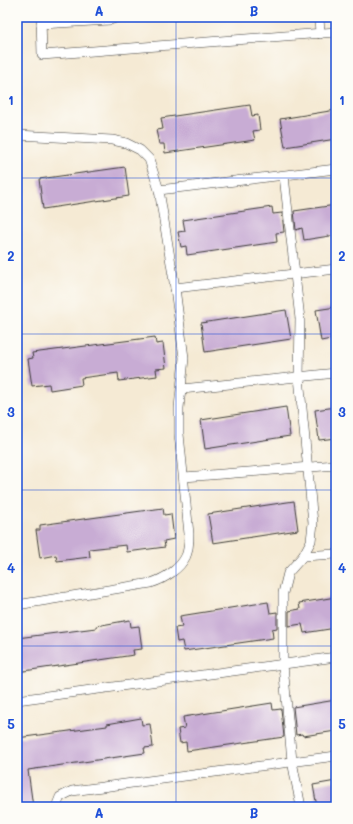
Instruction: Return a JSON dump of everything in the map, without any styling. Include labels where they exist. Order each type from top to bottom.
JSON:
[{"type":"lane","points":[[118,17],[110,20],[41,20],[42,55],[336,32]]},
{"type":"lane","points":[[319,17],[320,34]]},
{"type":"lane","points":[[17,135],[112,140],[126,143],[140,150],[149,159],[159,190],[175,288],[184,358],[179,408],[179,434],[189,534],[189,546],[186,557],[162,580],[17,605]]},
{"type":"lane","points":[[159,190],[336,170]]},
{"type":"lane","points":[[284,176],[300,319],[299,377],[313,523],[311,541],[303,556],[288,573],[283,594],[283,665],[292,762],[301,807]]},
{"type":"lane","points":[[175,288],[336,269]]},
{"type":"lane","points":[[182,389],[336,373]]},
{"type":"lane","points":[[184,477],[336,465]]},
{"type":"lane","points":[[303,556],[336,554]]},
{"type":"lane","points":[[17,700],[336,658]]},
{"type":"lane","points":[[56,807],[60,797],[72,791],[336,756]]},
{"type":"building","points":[[250,105],[252,116],[258,115],[260,130],[253,131],[255,140],[165,153],[164,144],[159,144],[156,130],[163,129],[161,118]]},
{"type":"building","points":[[336,110],[336,139],[285,147],[280,119]]},
{"type":"building","points":[[125,167],[129,196],[43,209],[39,179]]},
{"type":"building","points":[[336,205],[336,235],[304,240],[302,228],[296,230],[294,211]]},
{"type":"building","points":[[272,207],[273,214],[282,213],[284,232],[276,233],[277,242],[187,255],[186,246],[181,247],[178,232],[185,231],[183,220]]},
{"type":"building","points":[[336,307],[336,338],[321,341],[316,310]]},
{"type":"building","points":[[286,310],[291,339],[205,352],[201,323]]},
{"type":"building","points":[[155,337],[156,344],[163,343],[166,368],[156,369],[157,376],[119,381],[118,373],[81,378],[82,385],[50,390],[49,384],[32,386],[28,359],[33,358],[32,353]]},
{"type":"building","points":[[286,407],[290,436],[205,449],[201,420]]},
{"type":"building","points":[[336,407],[336,438],[319,440],[315,410]]},
{"type":"building","points":[[294,501],[298,530],[213,543],[208,514]]},
{"type":"building","points":[[163,508],[164,515],[171,514],[174,539],[164,541],[165,547],[127,552],[126,545],[89,549],[90,557],[57,561],[56,555],[40,558],[36,530],[40,530],[40,525]]},
{"type":"building","points":[[336,597],[336,628],[304,633],[302,624],[289,626],[289,611],[300,609],[299,603]]},
{"type":"building","points":[[268,602],[270,613],[277,612],[277,628],[272,629],[273,638],[184,651],[182,641],[177,642],[175,628],[182,627],[180,616]]},
{"type":"building","points":[[130,620],[131,627],[139,626],[142,649],[133,650],[134,655],[17,672],[17,638],[96,628],[96,626]]},
{"type":"building","points":[[336,700],[336,731],[303,736],[302,734],[296,735],[293,707]]},
{"type":"building","points":[[272,703],[273,710],[281,709],[284,737],[187,751],[186,742],[180,743],[178,729],[185,728],[183,717]]},
{"type":"building","points":[[141,718],[142,725],[150,724],[153,747],[144,748],[145,753],[28,770],[33,807],[17,807],[17,738],[107,726],[107,724]]},
{"type":"building","points":[[336,781],[336,807],[317,807],[313,785]]}]
